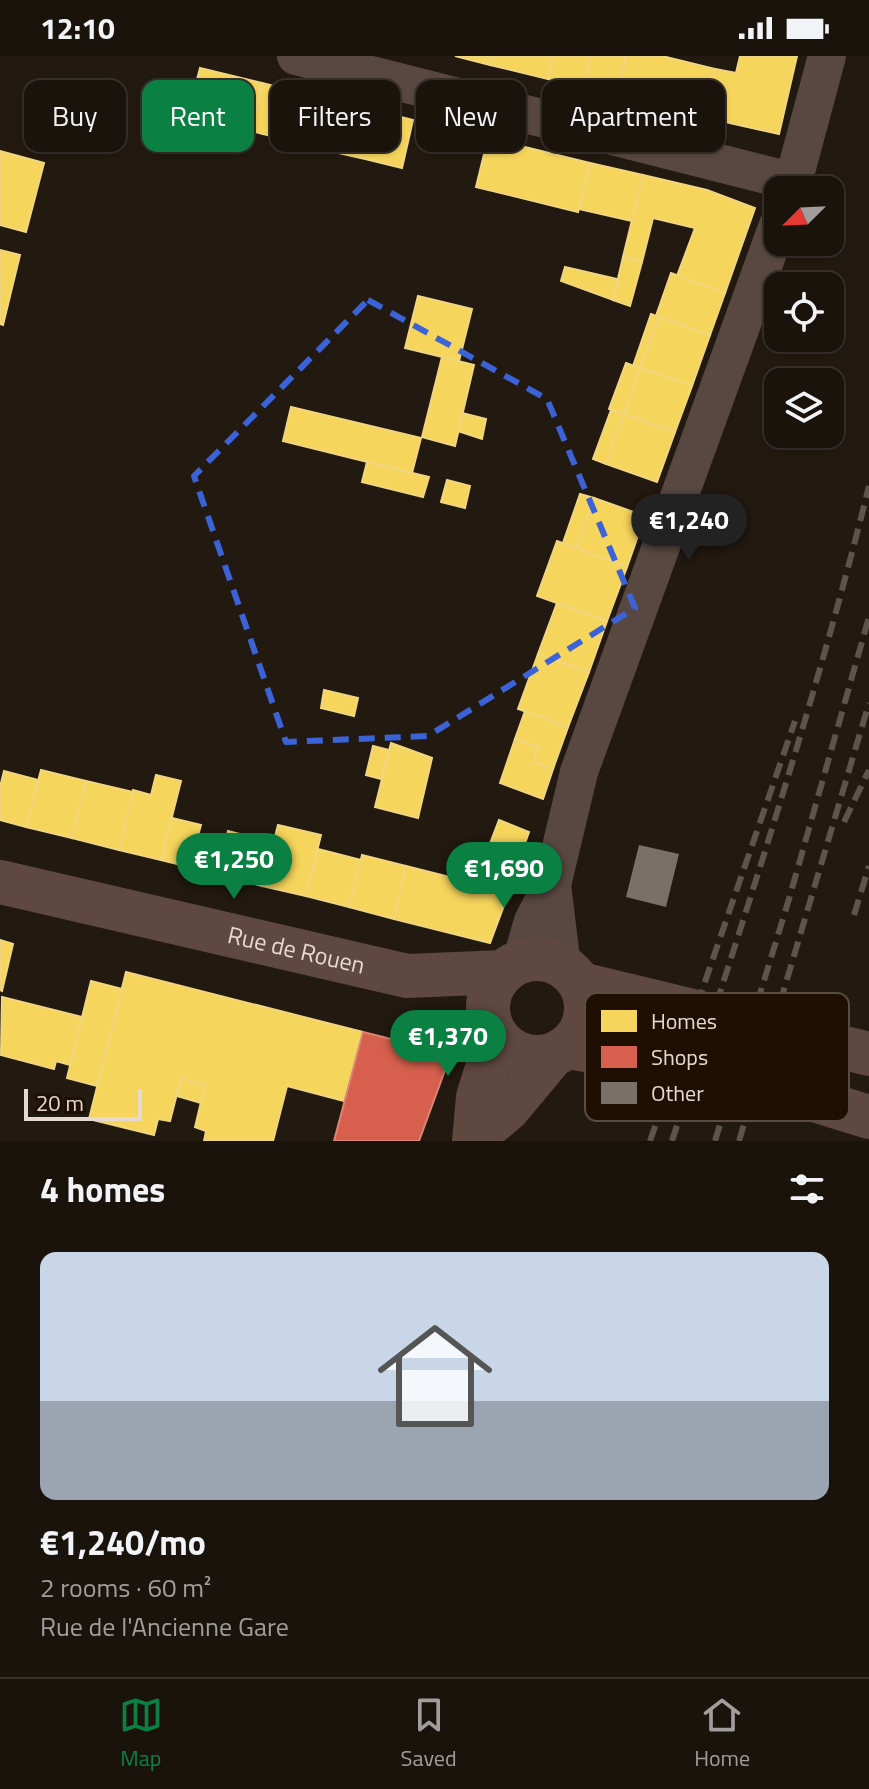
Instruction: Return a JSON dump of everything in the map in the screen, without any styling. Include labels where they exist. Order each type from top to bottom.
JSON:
[{"type":"main road","name":"Rue de Rouen","points":[[0,882],[407,976],[542,971],[622,993]]},
{"type":"main road","points":[[476,1138],[478,1097],[493,1029],[490,996],[542,971],[585,1000]]},
{"type":"main road","name":"Rue de Rouen","points":[[407,976],[434,996],[493,1029]]},
{"type":"main road","points":[[476,1138],[580,1033],[585,1019]]},
{"type":"main road","points":[[493,1029],[512,1050],[526,1056],[560,1051],[585,1053]]},
{"type":"main road","points":[[849,1111],[869,1117]]},
{"type":"street","points":[[296,56],[764,179]]},
{"type":"street","points":[[795,176],[827,56]]},
{"type":"street","points":[[542,971],[552,885],[579,772],[767,256]]},
{"type":"highlighted area","points":[[368,300],[547,399],[635,608],[428,736],[286,742],[194,476]]},
{"type":"building: Homes","points":[[455,56],[492,56],[490,65]]},
{"type":"building: Homes","points":[[492,56],[553,56],[548,79],[490,65]]},
{"type":"building: Homes","points":[[553,56],[591,56],[585,80],[548,79]]},
{"type":"building: Homes","points":[[591,56],[626,56],[620,80],[585,80]]},
{"type":"building: Homes","points":[[626,56],[662,56],[715,69],[712,80],[620,80]]},
{"type":"building: Homes","points":[[740,56],[797,56],[779,134],[725,122],[725,80],[712,80],[715,69],[736,73]]},
{"type":"building: Homes","points":[[200,68],[250,80],[197,80]]},
{"type":"building: Homes","points":[[254,81],[262,83],[254,116]]},
{"type":"building: Homes","points":[[262,83],[270,85],[270,136],[254,132]]},
{"type":"building: Homes","points":[[400,117],[413,120],[402,168],[361,158],[362,152],[400,152]]},
{"type":"building: Homes","points":[[526,147],[590,163],[578,212],[476,187],[485,152],[526,152]]},
{"type":"building: Homes","points":[[0,151],[44,163],[26,232],[0,225]]},
{"type":"building: Homes","points":[[334,152],[362,152],[361,158]]},
{"type":"building: Homes","points":[[590,163],[643,175],[632,221],[579,209]]},
{"type":"building: Homes","points":[[643,175],[707,190],[755,208],[725,293],[677,276],[695,228],[653,218],[642,262],[623,257]]},
{"type":"building: Homes","points":[[0,250],[20,255],[3,325],[0,324]]},
{"type":"building: Homes","points":[[623,257],[642,262],[630,306],[613,300]]},
{"type":"building: Homes","points":[[565,267],[617,279],[613,300],[561,281]]},
{"type":"building: Homes","points":[[671,273],[725,293],[710,335],[656,316]]},
{"type":"building: Homes","points":[[418,296],[472,309],[459,361],[405,348]]},
{"type":"building: Homes","points":[[651,314],[659,317],[640,368],[633,366]]},
{"type":"building: Homes","points":[[659,317],[710,335],[692,386],[640,368]]},
{"type":"building: Homes","points":[[442,357],[474,365],[455,446],[422,437]]},
{"type":"building: Homes","points":[[626,363],[640,368],[624,414],[609,409]]},
{"type":"building: Homes","points":[[640,368],[692,386],[675,432],[624,414]]},
{"type":"building: Homes","points":[[291,407],[421,438],[412,473],[283,441]]},
{"type":"building: Homes","points":[[611,410],[624,414],[606,464],[593,459]]},
{"type":"building: Homes","points":[[462,413],[486,419],[482,439],[458,431]]},
{"type":"building: Homes","points":[[624,414],[675,432],[657,482],[606,464]]},
{"type":"building: Homes","points":[[367,462],[429,477],[423,497],[362,482]]},
{"type":"building: Homes","points":[[447,480],[470,486],[465,508],[441,502]]},
{"type":"building: Homes","points":[[580,494],[594,498],[576,548],[563,543]]},
{"type":"building: Homes","points":[[594,498],[645,516],[627,567],[576,548]]},
{"type":"building: Homes","points":[[557,541],[627,567],[607,621],[537,596]]},
{"type":"building: Homes","points":[[557,603],[607,621],[589,672],[538,654]]},
{"type":"building: Homes","points":[[538,654],[589,672],[568,727],[518,709]]},
{"type":"building: Homes","points":[[324,690],[358,698],[354,716],[321,708]]},
{"type":"building: Homes","points":[[525,711],[568,727],[553,769],[534,762],[538,747],[515,739]]},
{"type":"building: Homes","points":[[515,739],[538,747],[534,762],[553,769],[543,799],[500,783]]},
{"type":"building: Homes","points":[[391,743],[432,758],[418,818],[375,807]]},
{"type":"building: Homes","points":[[373,746],[389,750],[381,779],[366,775]]},
{"type":"building: Homes","points":[[41,770],[86,781],[72,838],[26,827]]},
{"type":"building: Homes","points":[[4,771],[38,780],[26,827],[0,820],[0,787]]},
{"type":"building: Homes","points":[[156,775],[181,781],[161,860],[119,850],[133,790],[151,795]]},
{"type":"building: Homes","points":[[86,781],[133,792],[119,850],[72,838]]},
{"type":"building: Homes","points":[[172,818],[201,825],[189,867],[161,860]]},
{"type":"building: Homes","points":[[499,820],[529,832],[512,879],[481,867]]},
{"type":"building: Homes","points":[[278,825],[321,835],[306,896],[262,886]]},
{"type":"building: Homes","points":[[228,831],[274,843],[262,886],[217,874]]},
{"type":"building: Homes","points":[[318,849],[361,860],[349,907],[306,896]]},
{"type":"building: Homes","points":[[362,855],[406,866],[394,919],[349,907]]},
{"type":"building: Homes","points":[[406,866],[509,892],[490,943],[394,919]]},
{"type":"building: Homes","points":[[0,940],[13,944],[2,991],[0,990]]},
{"type":"building: Homes","points":[[126,972],[363,1032],[344,1101],[287,1086],[273,1141],[204,1141],[206,1131],[195,1127],[205,1085],[181,1078],[170,1121],[158,1119],[154,1135],[89,1119]]},
{"type":"building: Homes","points":[[91,981],[122,989],[97,1086],[67,1078]]},
{"type":"building: Homes","points":[[2,997],[82,1017],[70,1065],[56,1061],[54,1069],[1,1055]]},
{"type":"building: Homes","points":[[181,1078],[205,1085],[201,1103],[177,1096]]},
{"type":"building: Shops","points":[[363,1032],[451,1054],[419,1141],[334,1141]]},
{"type":"building: Other","points":[[639,845],[679,854],[666,907],[626,897]]},
{"type":"railway","points":[[720,993],[801,734],[869,486]]},
{"type":"railway","points":[[760,993],[869,617]]},
{"type":"railway","points":[[783,993],[869,703]]},
{"type":"railway","points":[[701,993],[795,721]]},
{"type":"railway","points":[[844,822],[869,770]]},
{"type":"railway","points":[[854,915],[869,866]]},
{"type":"railway","points":[[650,1141],[657,1121]]},
{"type":"railway","points":[[672,1141],[678,1121]]},
{"type":"railway","points":[[715,1141],[721,1121]]},
{"type":"railway","points":[[739,1141],[745,1121]]}]
